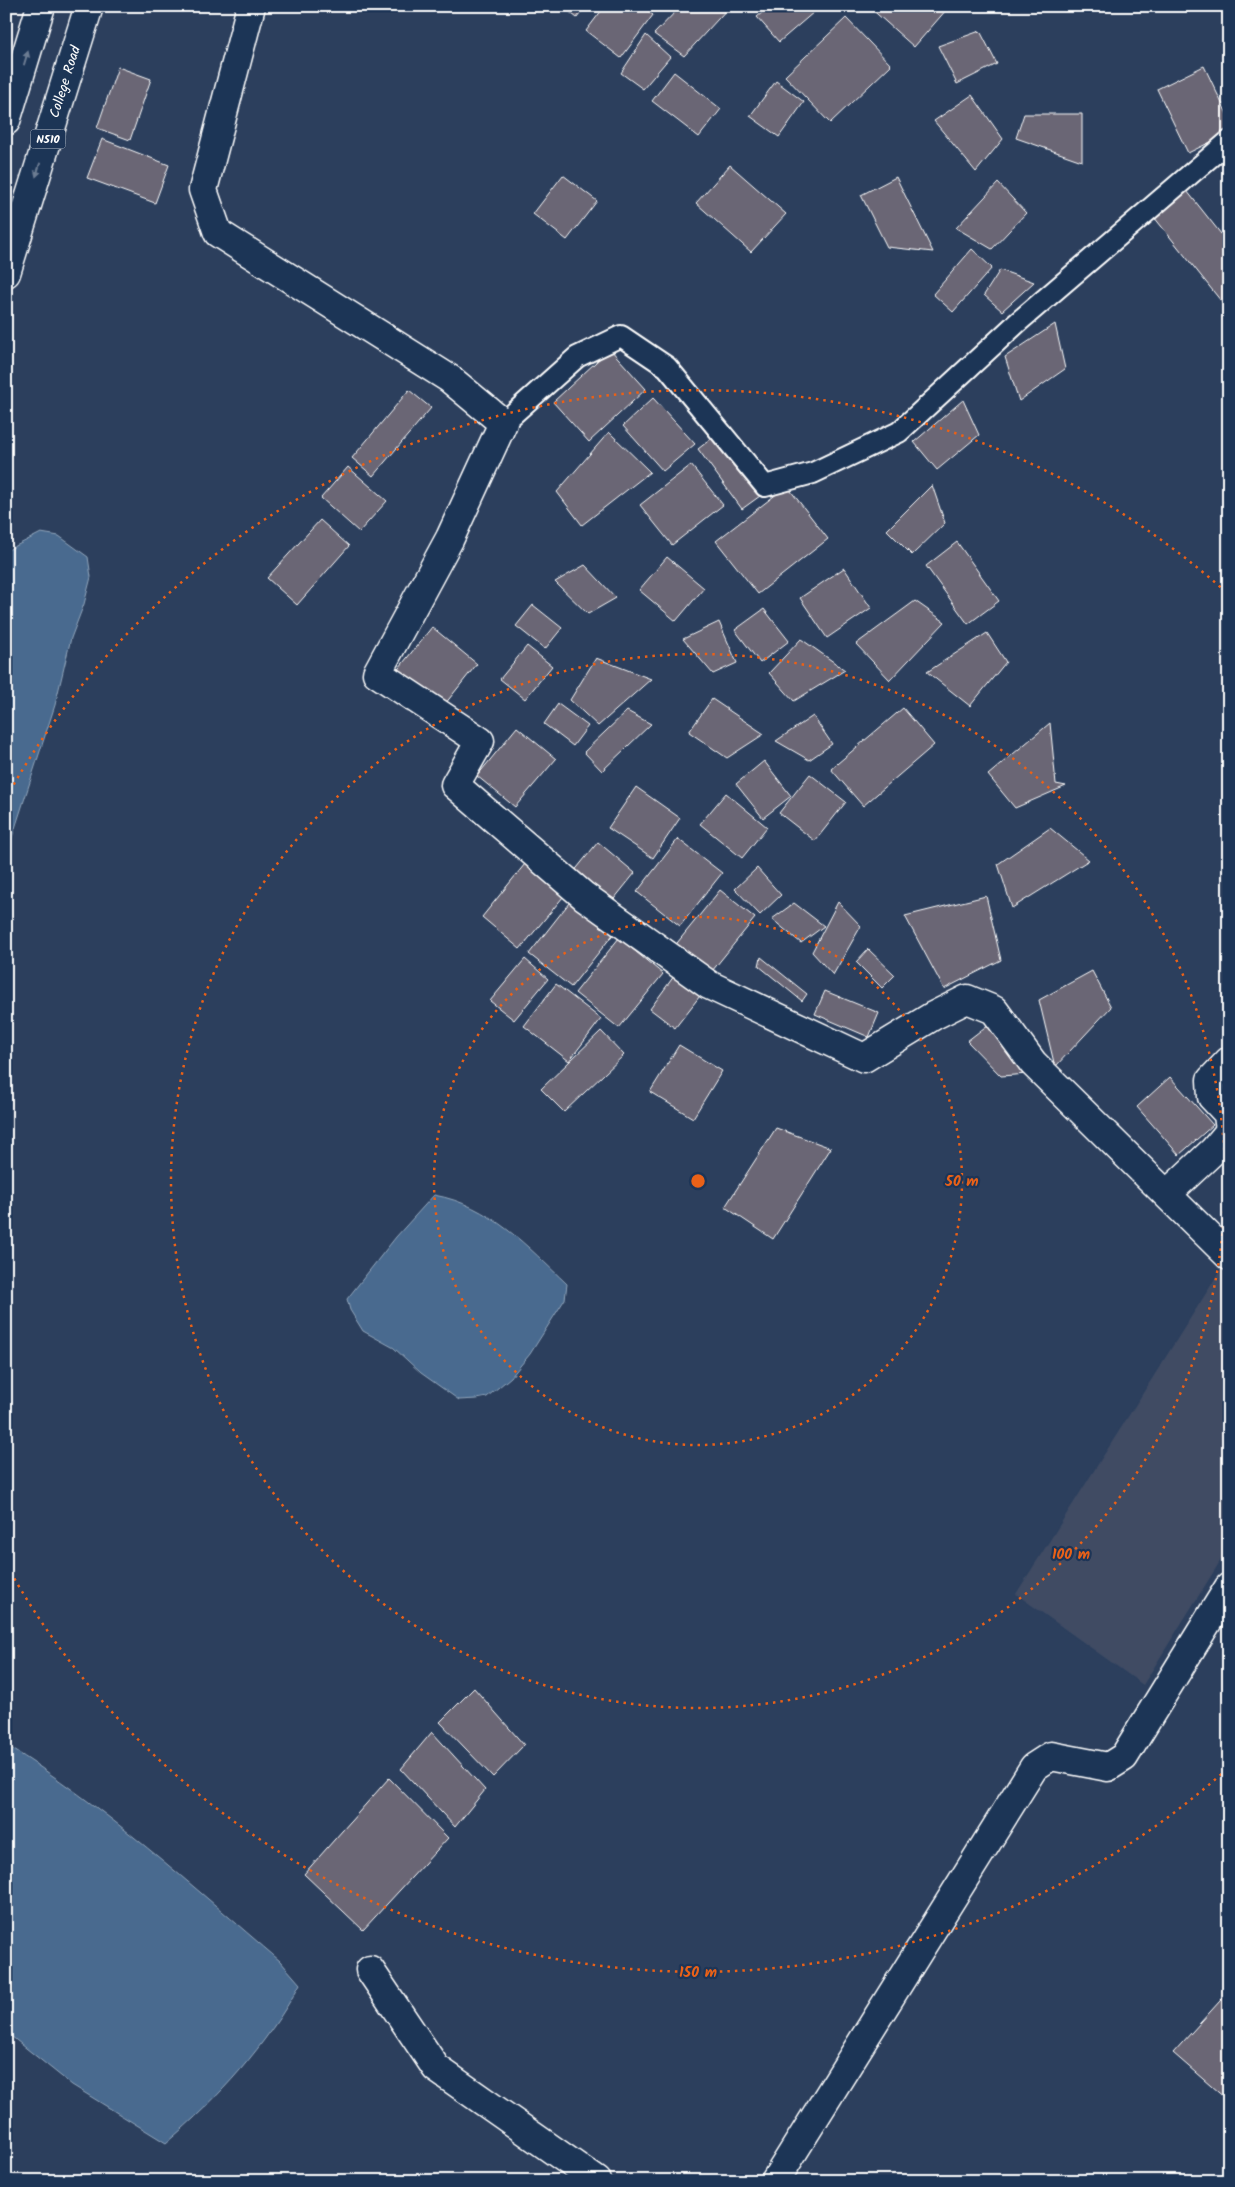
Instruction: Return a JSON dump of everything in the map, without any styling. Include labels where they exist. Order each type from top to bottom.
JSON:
[{"type":"main road","points":[[6,121],[41,6]]},
{"type":"main road","name":"College Road","points":[[6,272],[89,6]]},
{"type":"main road","points":[[251,6],[203,190],[218,233],[450,379],[503,423],[450,538],[376,672],[480,741],[455,785],[584,896],[709,985],[864,1058],[933,1016],[967,999],[994,1010],[1033,1063],[1229,1256]]},
{"type":"main road","points":[[1229,1061],[1211,1080],[1212,1098],[1228,1114],[1229,1123]]},
{"type":"main road","points":[[1166,1194],[1214,1150],[1229,1132]]},
{"type":"main road","points":[[774,2181],[1034,1767],[1051,1756],[1108,1767],[1118,1763],[1124,1757],[1229,1587]]},
{"type":"main road","points":[[370,1970],[436,2068],[597,2181]]},
{"type":"lane","points":[[503,423],[577,357],[621,336],[667,367],[766,486],[813,473],[899,432],[1017,323],[1229,141]]},
{"type":"shaded area","points":[[41,533],[59,536],[88,557],[91,577],[84,604],[71,638],[55,705],[6,856],[6,551]]},
{"type":"shaded area","points":[[434,1195],[454,1200],[490,1218],[522,1242],[567,1284],[565,1299],[530,1354],[511,1377],[487,1397],[459,1400],[421,1373],[394,1348],[363,1331],[350,1310],[347,1299],[396,1237]]},
{"type":"shaded area","points":[[1222,1268],[1229,1276],[1229,1547],[1143,1685],[1016,1594]]},
{"type":"shaded area","points":[[6,1745],[78,1794],[147,1848],[280,1961],[300,1984],[287,2007],[257,2049],[223,2089],[166,2143],[72,2085],[6,2032]]},
{"type":"building","points":[[562,6],[586,6],[577,18]]},
{"type":"building","points":[[605,6],[642,6],[653,15],[621,58],[586,31]]},
{"type":"building","points":[[681,6],[730,6],[684,56],[654,34]]},
{"type":"building","points":[[770,6],[821,6],[779,42],[757,17]]},
{"type":"building","points":[[868,6],[944,6],[947,9],[914,47]]},
{"type":"building","points":[[846,18],[891,65],[830,123],[785,76]]},
{"type":"building","points":[[980,31],[997,64],[957,84],[938,46]]},
{"type":"building","points":[[646,35],[670,57],[643,89],[621,73]]},
{"type":"building","points":[[1204,66],[1229,118],[1229,133],[1188,153],[1157,89]]},
{"type":"building","points":[[118,67],[151,79],[130,140],[97,128]]},
{"type":"building","points":[[674,72],[721,109],[699,137],[652,101]]},
{"type":"building","points":[[776,81],[804,102],[779,137],[750,116]]},
{"type":"building","points":[[972,95],[1003,139],[976,172],[934,121]]},
{"type":"building","points":[[1024,114],[1082,114],[1082,161],[1016,138]]},
{"type":"building","points":[[102,139],[169,165],[155,203],[87,178]]},
{"type":"building","points":[[730,165],[786,214],[751,252],[696,203]]},
{"type":"building","points":[[563,175],[597,201],[567,240],[533,214]]},
{"type":"building","points":[[896,177],[933,252],[887,247],[861,195]]},
{"type":"building","points":[[998,183],[1026,213],[992,249],[956,228]]},
{"type":"building","points":[[1187,191],[1229,244],[1229,311],[1154,217]]},
{"type":"building","points":[[972,249],[992,268],[953,312],[933,294]]},
{"type":"building","points":[[1000,270],[1034,282],[1002,311],[984,295]]},
{"type":"building","points":[[1055,324],[1065,369],[1019,401],[1005,357]]},
{"type":"building","points":[[610,349],[646,389],[589,442],[553,402]]},
{"type":"building","points":[[409,390],[431,408],[373,476],[352,458]]},
{"type":"building","points":[[653,398],[695,444],[663,471],[623,426]]},
{"type":"building","points":[[963,400],[979,435],[937,470],[914,442]]},
{"type":"building","points":[[609,432],[650,472],[582,525],[557,492]]},
{"type":"building","points":[[716,435],[760,496],[742,509],[698,449]]},
{"type":"building","points":[[691,465],[723,505],[672,545],[640,505]]},
{"type":"building","points":[[348,467],[387,501],[359,532],[321,498]]},
{"type":"building","points":[[932,485],[945,523],[912,555],[887,530]]},
{"type":"building","points":[[787,486],[828,539],[758,594],[716,541]]},
{"type":"building","points":[[320,520],[349,546],[297,605],[267,578]]},
{"type":"building","points":[[957,542],[999,601],[968,624],[926,566]]},
{"type":"building","points":[[667,557],[704,588],[676,621],[639,590]]},
{"type":"building","points":[[585,565],[616,598],[588,614],[555,582]]},
{"type":"building","points":[[844,568],[871,608],[827,638],[800,598]]},
{"type":"building","points":[[915,601],[945,622],[890,680],[856,644]]},
{"type":"building","points":[[533,605],[562,628],[545,649],[516,626]]},
{"type":"building","points":[[764,609],[789,641],[760,663],[735,630]]},
{"type":"building","points":[[719,622],[737,663],[713,674],[683,639]]},
{"type":"building","points":[[432,627],[477,664],[441,709],[395,673]]},
{"type":"building","points":[[987,633],[1006,662],[970,706],[927,672]]},
{"type":"building","points":[[801,639],[845,670],[794,701],[769,673]]},
{"type":"building","points":[[527,646],[552,666],[525,699],[500,679]]},
{"type":"building","points":[[596,658],[651,679],[598,726],[570,700]]},
{"type":"building","points":[[712,699],[764,734],[727,758],[689,732]]},
{"type":"building","points":[[558,704],[588,726],[573,746],[544,724]]},
{"type":"building","points":[[903,708],[934,745],[863,806],[831,769]]},
{"type":"building","points":[[627,711],[651,724],[602,771],[584,752]]},
{"type":"building","points":[[813,716],[832,744],[809,760],[776,741]]},
{"type":"building","points":[[1050,723],[1056,784],[1066,786],[1015,808],[988,775]]},
{"type":"building","points":[[517,727],[556,759],[515,807],[477,776]]},
{"type":"building","points":[[764,761],[791,796],[763,818],[736,784]]},
{"type":"building","points":[[810,774],[846,802],[815,841],[779,813]]},
{"type":"building","points":[[636,787],[680,818],[653,858],[608,828]]},
{"type":"building","points":[[726,793],[767,827],[742,858],[700,824]]},
{"type":"building","points":[[1050,828],[1089,860],[1012,908],[998,864]]},
{"type":"building","points":[[678,839],[722,873],[680,926],[637,892]]},
{"type":"building","points":[[598,842],[635,873],[610,904],[573,873]]},
{"type":"building","points":[[529,859],[568,891],[520,949],[482,917]]},
{"type":"building","points":[[757,868],[781,895],[760,915],[735,889]]},
{"type":"building","points":[[720,890],[755,918],[708,976],[673,948]]},
{"type":"building","points":[[986,896],[1001,960],[944,989],[905,916]]},
{"type":"building","points":[[573,898],[615,932],[571,987],[529,954]]},
{"type":"building","points":[[838,902],[861,926],[833,975],[812,952]]},
{"type":"building","points":[[794,903],[824,926],[801,943],[772,919]]},
{"type":"building","points":[[619,938],[663,974],[619,1028],[575,993]]},
{"type":"building","points":[[868,949],[895,975],[882,988],[856,962]]},
{"type":"building","points":[[761,957],[807,994],[802,1001],[759,966]]},
{"type":"building","points":[[525,959],[548,979],[514,1020],[490,1001]]},
{"type":"building","points":[[1092,971],[1111,1007],[1055,1067],[1039,1000]]},
{"type":"building","points":[[677,972],[703,992],[675,1028],[650,1009]]},
{"type":"building","points":[[556,984],[601,1019],[569,1061],[524,1026]]},
{"type":"building","points":[[825,991],[879,1013],[869,1037],[815,1014]]},
{"type":"building","points":[[993,1021],[1028,1074],[1001,1076],[967,1041]]},
{"type":"building","points":[[601,1031],[624,1055],[564,1112],[541,1089]]},
{"type":"building","points":[[679,1045],[722,1071],[693,1118],[650,1092]]},
{"type":"building","points":[[1170,1077],[1213,1125],[1179,1155],[1137,1107]]},
{"type":"building","points":[[776,1128],[831,1148],[773,1239],[725,1207]]},
{"type":"building","points":[[474,1688],[524,1745],[493,1777],[440,1722]]},
{"type":"building","points":[[432,1732],[485,1790],[455,1827],[401,1769]]},
{"type":"building","points":[[389,1778],[448,1838],[363,1930],[304,1874]]},
{"type":"building","points":[[1229,1991],[1229,2096],[1226,2099],[1173,2053]]}]
